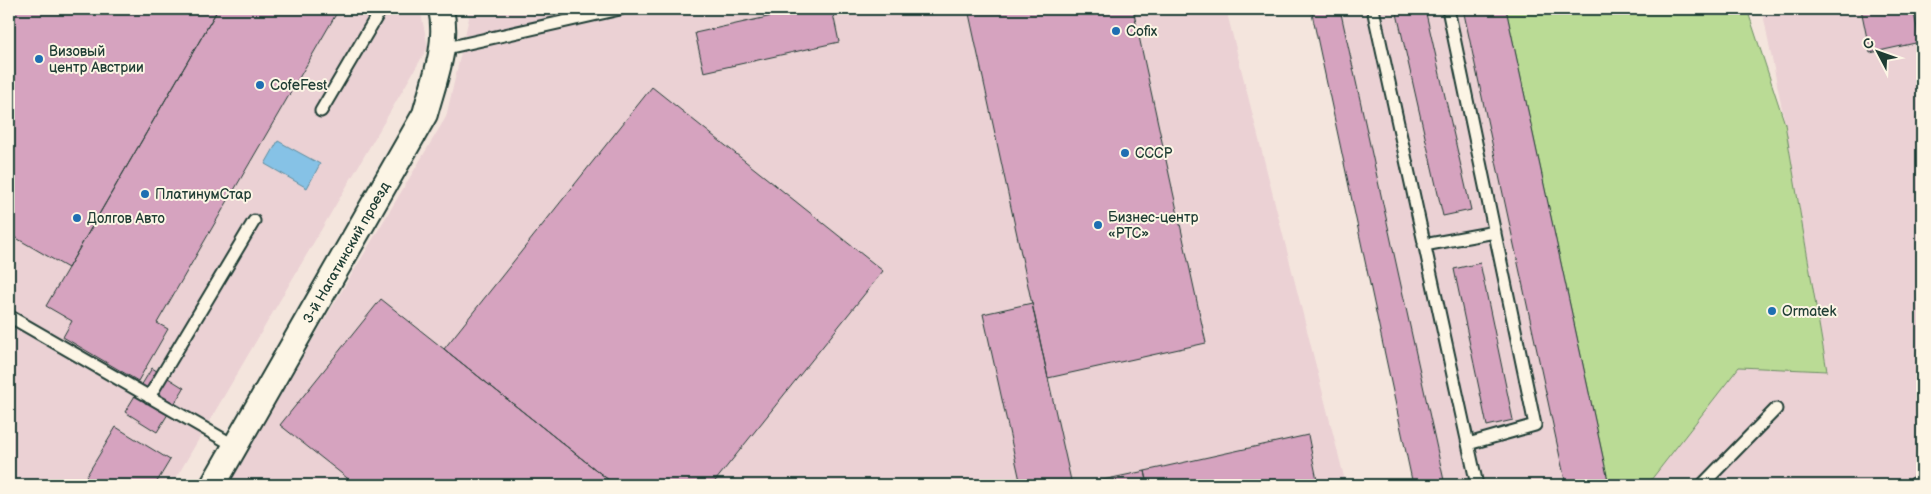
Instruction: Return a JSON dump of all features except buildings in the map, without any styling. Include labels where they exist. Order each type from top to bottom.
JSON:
[{"type":"street","name":"3-й Нагатинский проезд","points":[[213,485],[425,114],[442,49],[443,19],[441,9]]},
{"type":"lane","points":[[321,110],[380,9]]},
{"type":"lane","points":[[442,49],[620,9]]},
{"type":"lane","points":[[1373,9],[1477,485]]},
{"type":"lane","points":[[1448,9],[1535,425],[1468,444]]},
{"type":"lane","points":[[149,397],[254,221]]},
{"type":"lane","points":[[1424,245],[1495,232]]},
{"type":"lane","points":[[9,316],[235,446]]},
{"type":"lane","points":[[1702,485],[1776,409]]},
{"type":"lane","points":[[1914,485],[1922,477]]},
{"type":"shaded area","points":[[9,9],[420,9],[428,47],[172,485],[9,485]]},
{"type":"shaded area","points":[[467,9],[1226,9],[1346,485],[229,485],[228,481],[446,117],[469,18]]},
{"type":"shaded area","points":[[1319,9],[1506,9],[1609,485],[1431,485]]},
{"type":"shaded area","points":[[1762,9],[1922,9],[1922,485],[1647,485],[1739,367],[1827,371],[1785,124]]},
{"type":"green space","points":[[1506,9],[1747,9],[1785,124],[1827,371],[1739,367],[1647,485],[1609,485]]},
{"type":"water","points":[[278,141],[320,164],[307,188],[265,164]]},
{"type":"place","name":"Cofix","points":[[1116,31]]},
{"type":"place","name":"Визовый центр Австрии","points":[[39,59]]},
{"type":"place","name":"CofeFest","points":[[260,85]]},
{"type":"place","name":"СССР","points":[[1125,153]]},
{"type":"place","name":"ПлатинумСтар","points":[[145,194]]},
{"type":"place","name":"Долгов Авто","points":[[77,218]]},
{"type":"place","name":"Бизнес-центр «РТС»","points":[[1098,225]]},
{"type":"place","name":"Ormatek","points":[[1772,311]]}]
